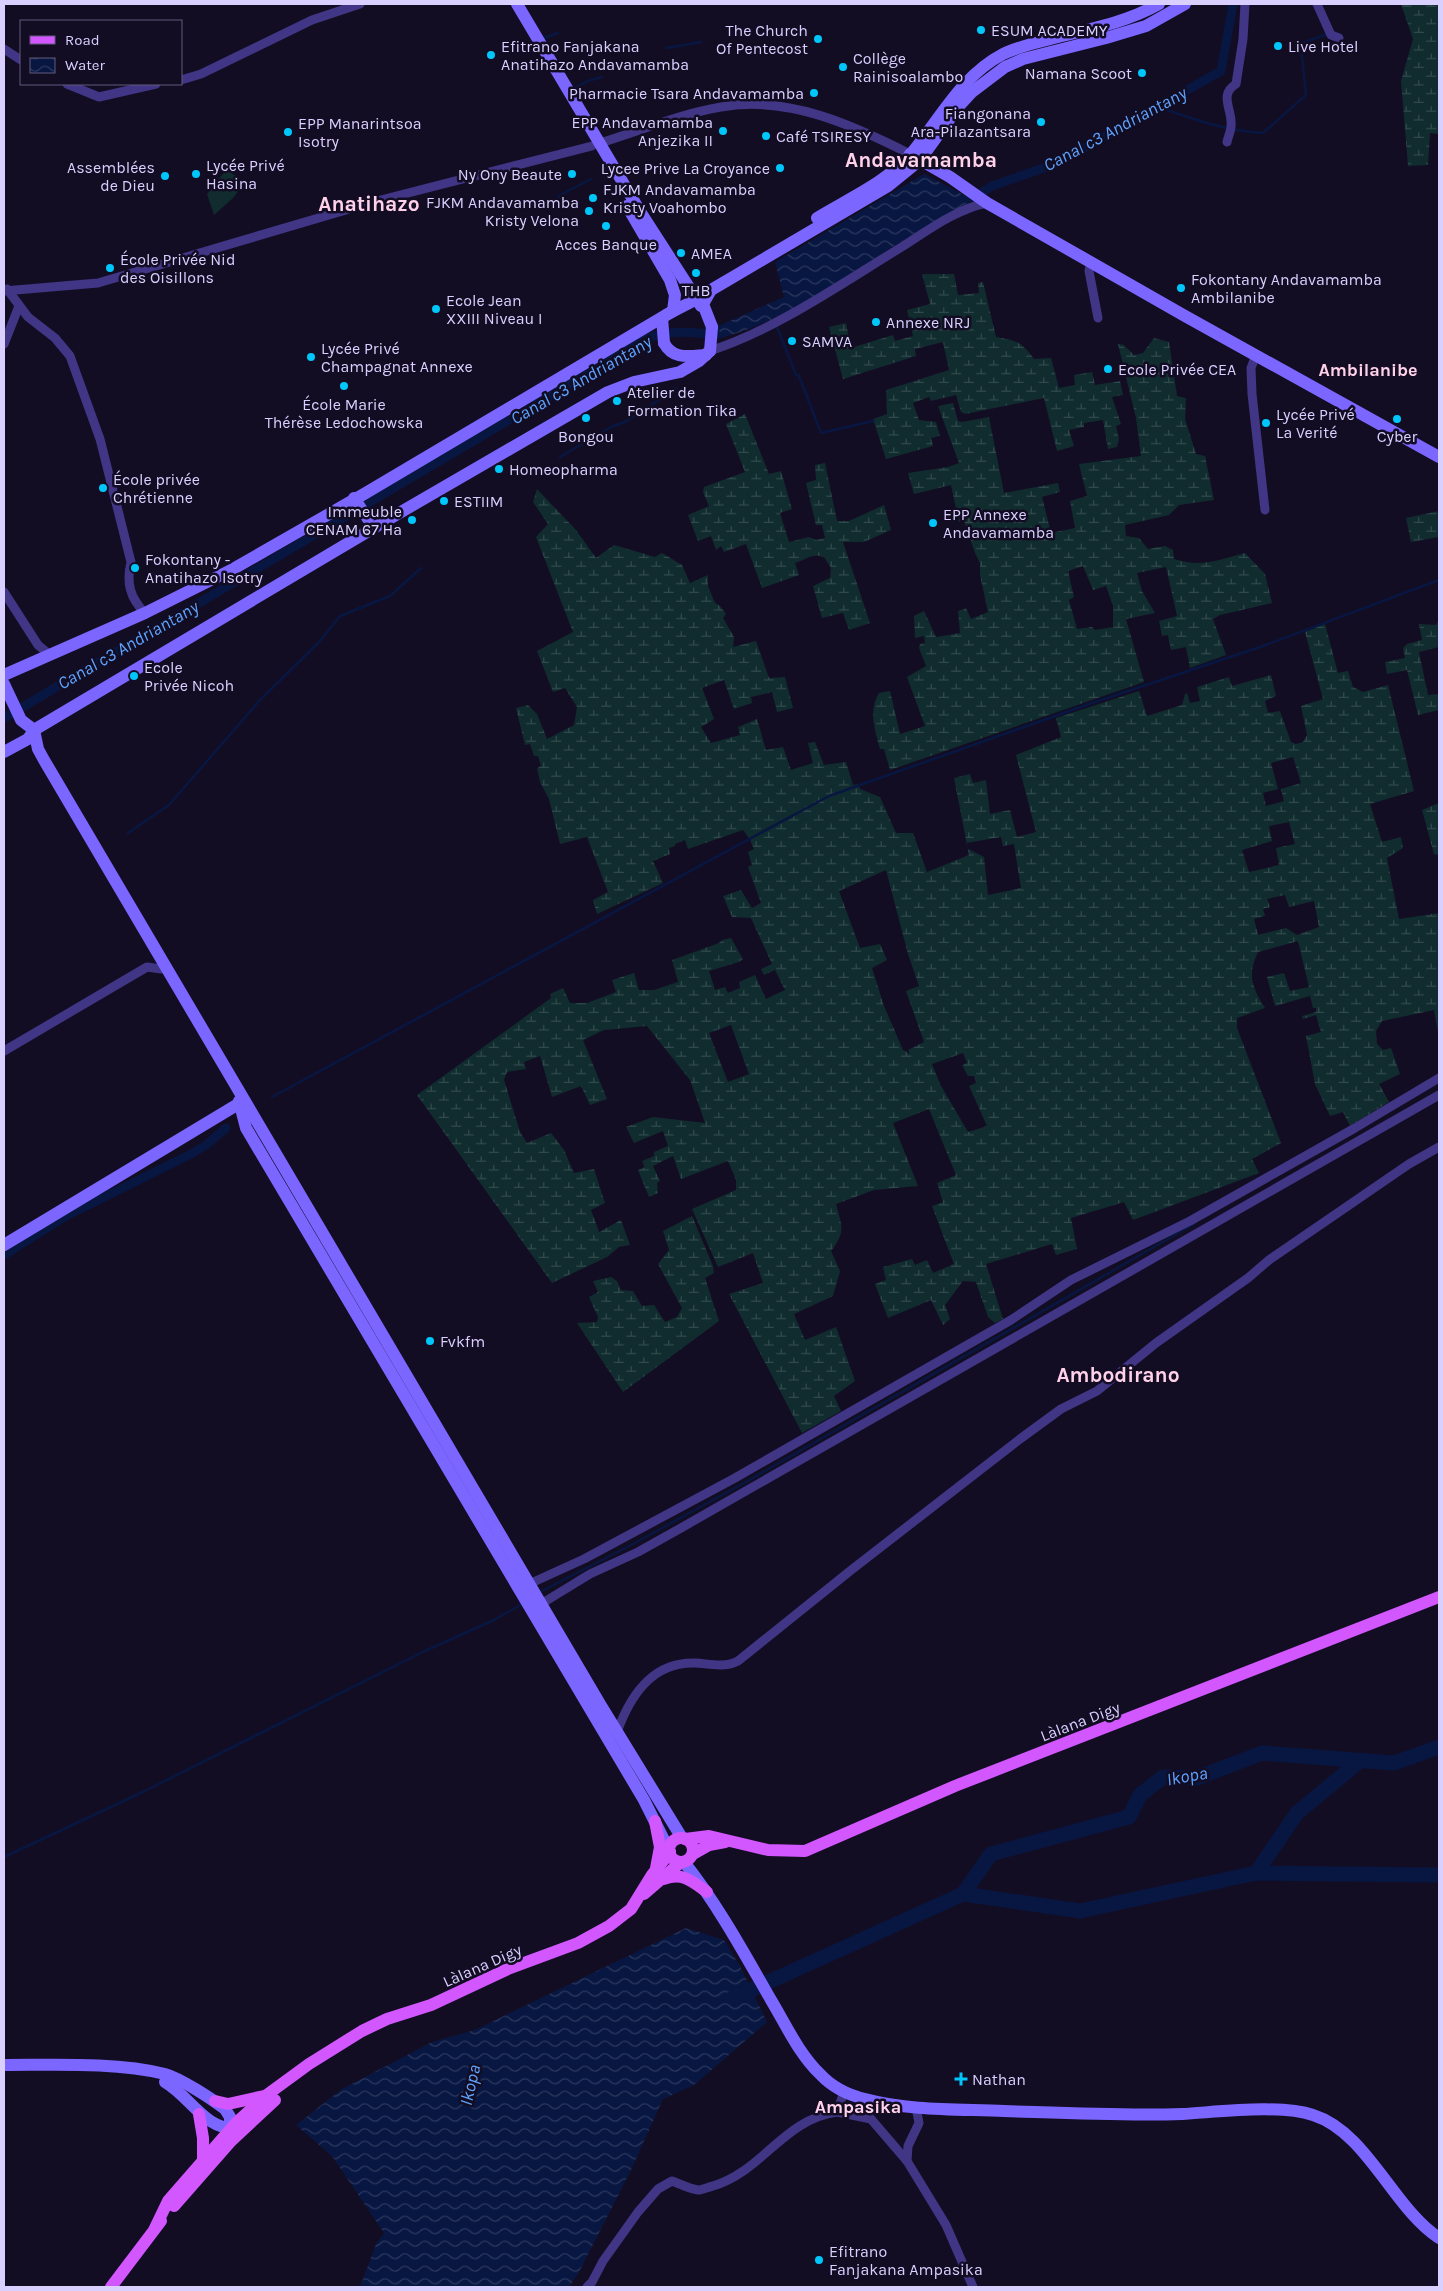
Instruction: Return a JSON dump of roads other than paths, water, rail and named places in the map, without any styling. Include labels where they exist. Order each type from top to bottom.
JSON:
[{"type":"main road","points":[[507,4],[712,324]]},
{"type":"main road","points":[[517,4],[670,280],[675,295],[673,311]]},
{"type":"main road","points":[[687,1859],[674,1859],[655,1821],[536,1608],[376,1336],[8,700],[5,678],[50,655],[145,613],[233,568],[673,311],[697,299],[728,270],[888,176],[915,157],[951,99],[985,67],[1003,54],[1024,46],[1106,25],[1159,4]]},
{"type":"main road","points":[[4,752],[26,729],[608,392],[634,382],[690,368],[708,353],[712,324],[703,304],[712,290],[888,186],[972,92],[1005,67],[1023,59],[1146,26],[1185,4]]},
{"type":"main road","points":[[915,157],[950,177],[982,199],[1091,262],[1439,457]]},
{"type":"main road","points":[[673,311],[662,318],[664,343],[672,353],[679,356],[708,353]]},
{"type":"main road","points":[[359,496],[368,519],[382,523]]},
{"type":"main road","points":[[26,729],[161,969],[239,1098]]},
{"type":"main road","points":[[4,1245],[239,1098]]},
{"type":"main road","name":"Làlana Digy","points":[[684,1839],[709,1836],[768,1850],[786,1852],[805,1851],[956,1786],[1439,1597]]},
{"type":"main road","points":[[536,1608],[684,1839],[692,1845],[687,1859]]},
{"type":"main road","points":[[655,1821],[660,1847],[658,1876]]},
{"type":"main road","points":[[658,1876],[672,1844],[684,1839]]},
{"type":"main road","points":[[658,1876],[709,1845],[729,1841]]},
{"type":"main road","points":[[687,1859],[792,2036],[819,2074],[844,2092],[878,2102],[916,2107],[1132,2115],[1278,2110],[1315,2115],[1344,2134],[1360,2149],[1416,2218],[1439,2238]]},
{"type":"main road","points":[[658,1876],[678,1875],[685,1877],[710,1896]]},
{"type":"main road","name":"Làlana Digy","points":[[111,2287],[155,2228],[268,2094],[334,2049],[388,2018],[431,2005],[508,1969],[578,1943],[625,1914],[658,1876]]},
{"type":"main road","name":"Làlana Digy","points":[[155,2228],[168,2201],[202,2160],[314,2068],[334,2049]]},
{"type":"main road","points":[[4,2065],[75,2065],[136,2069],[167,2074],[215,2101],[225,2109],[230,2117],[234,2133]]},
{"type":"main road","points":[[154,2072],[177,2090],[199,2114],[217,2126],[234,2133]]},
{"type":"main road","points":[[215,2101],[228,2104],[252,2100],[268,2094]]},
{"type":"main road","points":[[199,2114],[203,2138],[202,2160]]},
{"type":"street","points":[[182,80],[201,74],[307,22],[360,4]]},
{"type":"street","points":[[1229,135],[1226,97],[1230,88],[1236,84],[1243,39],[1245,4]]},
{"type":"street","points":[[1317,4],[1331,35],[1339,38]]},
{"type":"street","points":[[4,49],[20,59]]},
{"type":"street","points":[[69,85],[99,97],[152,85]]},
{"type":"street","points":[[6,289],[98,283],[373,202],[596,145],[720,107],[766,104],[826,116],[915,157]]},
{"type":"street","points":[[708,353],[705,352],[748,335],[815,300],[982,199]]},
{"type":"street","points":[[1091,262],[1089,271],[1098,318]]},
{"type":"street","points":[[6,289],[28,317],[55,338],[70,356],[102,449],[131,562],[127,577],[135,602],[145,613]]},
{"type":"street","points":[[4,344],[20,306]]},
{"type":"street","points":[[1256,355],[1251,368],[1252,394],[1265,510]]},
{"type":"street","points":[[4,592],[38,645],[50,655]]},
{"type":"street","points":[[4,1051],[147,967],[161,969]]},
{"type":"street","points":[[524,1588],[584,1559],[735,1478],[1011,1320],[1071,1280],[1190,1221],[1439,1078]]},
{"type":"street","points":[[536,1608],[590,1574],[638,1552],[681,1528],[1439,1095]]},
{"type":"street","points":[[617,1732],[632,1698],[639,1688],[658,1673],[679,1665],[694,1663],[724,1665],[738,1661],[1020,1439],[1062,1410],[1097,1392],[1156,1343],[1248,1278],[1269,1260],[1409,1164],[1439,1147]]},
{"type":"street","points":[[837,2112],[844,2092]]},
{"type":"street","points":[[906,2161],[908,2146],[919,2123],[916,2107]]},
{"type":"street","points":[[587,2287],[592,2282],[603,2261],[658,2188],[672,2181],[699,2190],[728,2182],[752,2167],[773,2146],[806,2122],[837,2112],[872,2119],[906,2161],[946,2225],[973,2287]]},
{"type":"water","points":[[924,174],[973,200],[904,240],[807,301],[761,324],[713,340],[714,328],[784,297],[775,262]]},
{"type":"water","points":[[686,1928],[724,1940],[740,1966],[767,2022],[694,2085],[663,2099],[631,2170],[579,2272],[569,2287],[360,2287],[376,2244],[384,2233],[332,2156],[296,2125],[342,2089],[432,2042],[475,2030]]},
{"type":"waterway","name":"Canal c3 Andriantany","points":[[973,198],[992,186],[1058,163],[1221,71],[1233,4]]},
{"type":"waterway","points":[[541,39],[558,33]]},
{"type":"waterway","points":[[1158,107],[1223,127],[1263,133],[1306,95],[1302,43],[1328,34]]},
{"type":"waterway","points":[[666,48],[701,42]]},
{"type":"waterway","points":[[572,89],[602,77]]},
{"type":"waterway","points":[[541,209],[564,193],[591,179]]},
{"type":"waterway","points":[[777,327],[796,375],[799,376],[821,433],[873,421]]},
{"type":"waterway","name":"Canal c3 Andriantany","points":[[4,718],[648,338],[665,333],[716,334]]},
{"type":"waterway","points":[[560,457],[611,427],[627,421],[677,388]]},
{"type":"waterway","points":[[128,833],[169,805],[260,700],[319,642],[340,616],[390,596],[421,568]]},
{"type":"waterway","points":[[272,1097],[829,796],[1089,704],[1266,645],[1439,580]]},
{"type":"waterway","points":[[4,1255],[66,1216],[191,1154],[206,1145],[226,1128]]},
{"type":"waterway","points":[[538,1593],[633,1544],[744,1483],[1194,1224]]},
{"type":"waterway","points":[[4,1857],[145,1791],[425,1651],[494,1620],[524,1603]]},
{"type":"waterway","name":"Ikopa","points":[[733,1998],[963,1894],[991,1854],[1129,1817],[1140,1795],[1163,1777],[1197,1778],[1262,1753],[1394,1763],[1439,1747]]},
{"type":"waterway","name":"Ikopa","points":[[1256,1873],[1297,1813],[1361,1760]]},
{"type":"waterway","name":"Ikopa","points":[[963,1894],[1080,1911],[1256,1873],[1439,1875]]},
{"type":"place","name":"ESUM ACADEMY","points":[[981,30]]},
{"type":"place","name":"The Church Of Pentecost","points":[[818,39]]},
{"type":"place","name":"Live Hotel","points":[[1278,46]]},
{"type":"place","name":"Efitrano Fanjakana Anatihazo Andavamamba","points":[[491,55]]},
{"type":"place","name":"Collège Rainisoalambo","points":[[843,67]]},
{"type":"place","name":"Namana Scoot","points":[[1142,73]]},
{"type":"place","name":"Pharmacie Tsara Andavamamba","points":[[814,93]]},
{"type":"place","name":"Fiangonana Ara-Pilazantsara","points":[[1041,122]]},
{"type":"place","name":"EPP Andavamamba Anjezika II","points":[[723,131]]},
{"type":"place","name":"EPP Manarintsoa Isotry","points":[[288,132]]},
{"type":"place","name":"Café TSIRESY","points":[[766,136]]},
{"type":"place","name":"Lycee Prive La Croyance","points":[[780,168]]},
{"type":"place","name":"Lycée Privé Hasina","points":[[196,174]]},
{"type":"place","name":"Ny Ony Beaute","points":[[572,174]]},
{"type":"place","name":"Assemblées de Dieu","points":[[165,176]]},
{"type":"place","name":"FJKM Andavamamba Kristy Voahombo","points":[[593,198]]},
{"type":"place","name":"FJKM Andavamamba Kristy Velona","points":[[589,211]]},
{"type":"place","name":"Acces Banque","points":[[606,226]]},
{"type":"place","name":"AMEA","points":[[681,253]]},
{"type":"place","name":"École Privée Nid des Oisillons","points":[[110,268]]},
{"type":"place","name":"THB","points":[[696,273]]},
{"type":"place","name":"Fokontany Andavamamba Ambilanibe","points":[[1181,288]]},
{"type":"place","name":"Ecole Jean XXIII Niveau I","points":[[436,309]]},
{"type":"place","name":"Annexe NRJ","points":[[876,322]]},
{"type":"place","name":"SAMVA","points":[[792,341]]},
{"type":"place","name":"Lycée Privé Champagnat Annexe","points":[[311,357]]},
{"type":"place","name":"Ecole Privée CEA","points":[[1108,369]]},
{"type":"place","name":"École Marie Thérèse Ledochowska","points":[[344,386]]},
{"type":"place","name":"Atelier de Formation Tika","points":[[617,401]]},
{"type":"place","name":"Bongou","points":[[586,418]]},
{"type":"place","name":"Cyber","points":[[1397,419]]},
{"type":"place","name":"Lycée Privé La Verité","points":[[1266,423]]},
{"type":"place","name":"Homeopharma","points":[[499,469]]},
{"type":"place","name":"École privée Chrétienne","points":[[103,488]]},
{"type":"place","name":"ESTIIM","points":[[444,501]]},
{"type":"place","name":"Immeuble CENAM 67 Ha","points":[[412,520]]},
{"type":"place","name":"EPP Annexe Andavamamba","points":[[933,523]]},
{"type":"place","name":"Fokontany - Anatihazo Isotry","points":[[135,568]]},
{"type":"place","name":"Ecole Privée Nicoh","points":[[134,676]]},
{"type":"place","name":"Fvkfm","points":[[430,1341]]},
{"type":"place","name":"Nathan","points":[[961,2079]]},
{"type":"place","name":"Efitrano Fanjakana Ampasika","points":[[819,2260]]},
{"type":"district","name":"Andavamamba","points":[[921,160]]},
{"type":"district","name":"Anatihazo","points":[[369,204]]},
{"type":"district","name":"Ambilanibe","points":[[1368,370]]},
{"type":"district","name":"Ambodirano","points":[[1118,1375]]},
{"type":"district","name":"Ampasika","points":[[858,2107]]}]
